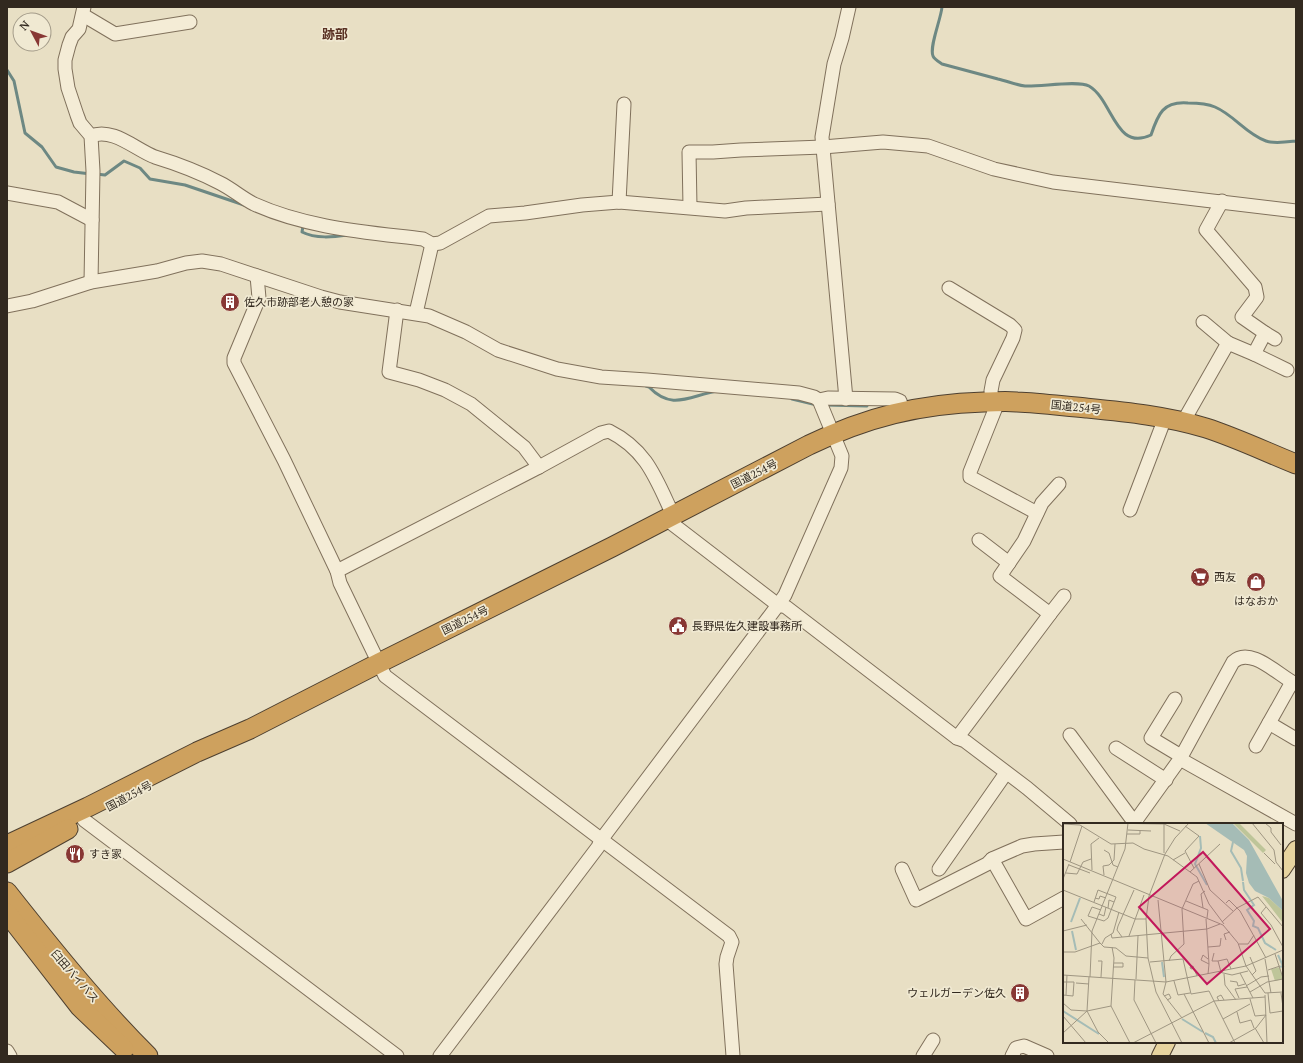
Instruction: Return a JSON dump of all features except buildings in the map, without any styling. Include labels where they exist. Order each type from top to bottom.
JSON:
[{"type":"highway","name":"国道254号","points":[[7,863],[201,758],[250,729],[379,662],[466,620],[833,433],[873,419],[903,411],[946,405],[995,402],[1016,402],[1097,409],[1164,418],[1206,428],[1245,442],[1296,464]]},
{"type":"highway","name":"国道254号","points":[[7,845],[88,807],[197,752],[250,729]]},
{"type":"highway","name":"臼田バイパス","points":[[7,892],[54,952],[123,1031],[148,1056]]},
{"type":"highway","name":"臼田バイパス","points":[[7,914],[80,1007],[131,1056]]},
{"type":"main road","points":[[1283,868],[1296,849]]},
{"type":"main road","points":[[1160,1056],[1166,1043]]},
{"type":"street","points":[[846,399],[822,138],[834,64],[849,7]]},
{"type":"street","points":[[91,282],[91,136],[80,123],[68,88],[65,60],[72,37],[79,29],[84,11],[115,34],[190,22]]},
{"type":"street","points":[[619,202],[624,104]]},
{"type":"street","points":[[91,136],[96,134],[110,135],[123,140],[149,154],[188,167],[221,183],[253,203],[295,219],[331,228],[423,239],[432,244],[440,243],[489,216],[526,213],[582,205],[619,202],[725,211],[746,208],[828,204]]},
{"type":"street","points":[[690,207],[689,152],[823,147],[883,142],[928,146],[994,169],[1053,182],[1296,211]]},
{"type":"street","points":[[7,193],[58,202],[92,220]]},
{"type":"street","points":[[1222,201],[1206,230],[1255,287],[1258,297],[1237,313],[1270,336],[1254,354]]},
{"type":"street","points":[[432,244],[389,372],[419,380],[471,404],[524,447],[539,467]]},
{"type":"street","points":[[7,306],[32,301],[91,282],[157,271],[186,263],[202,261],[221,264],[340,302],[429,316],[466,332],[498,350],[557,369],[601,377],[799,393],[819,400],[842,456],[842,468],[785,595],[601,840],[598,847],[440,1056]]},
{"type":"street","points":[[258,276],[259,298],[234,358],[234,363],[284,460],[337,570],[340,583],[385,676],[729,936],[732,942],[726,964],[733,1056]]},
{"type":"street","points":[[949,288],[1010,325],[1015,330],[1013,338],[993,380],[991,391],[995,402],[970,472],[970,477],[1037,513]]},
{"type":"street","points":[[1203,322],[1228,343],[1287,370]]},
{"type":"street","points":[[1183,422],[1228,343]]},
{"type":"street","points":[[819,400],[828,398],[895,399],[900,401],[903,411]]},
{"type":"street","points":[[1130,510],[1164,418]]},
{"type":"street","points":[[337,570],[539,467],[601,433],[609,431],[620,436],[642,456],[650,467],[670,517],[778,605],[786,607],[957,738],[965,741],[1027,788],[1069,823]]},
{"type":"street","points":[[1050,614],[1000,576],[1024,541],[1042,503],[1059,484]]},
{"type":"street","points":[[979,540],[1009,563]]},
{"type":"street","points":[[957,738],[1064,596]]},
{"type":"street","points":[[1070,736],[1131,818],[1137,819],[1181,758],[1233,662],[1237,658],[1244,657],[1258,660],[1268,665],[1294,683],[1256,746]]},
{"type":"street","points":[[1175,698],[1151,738],[1181,758],[1296,824]]},
{"type":"street","points":[[1269,723],[1296,739]]},
{"type":"street","points":[[1116,748],[1166,780]]},
{"type":"street","points":[[939,869],[1006,773]]},
{"type":"street","points":[[84,820],[397,1056]]},
{"type":"street","points":[[902,869],[916,900],[1022,846],[1063,842]]},
{"type":"street","points":[[992,860],[1026,919],[1063,899]]},
{"type":"street","points":[[923,1056],[933,1040]]},
{"type":"street","points":[[1012,1056],[1016,1048],[1024,1046],[1044,1056]]},
{"type":"street","points":[[7,1051],[10,1056]]},
{"type":"waterway","points":[[942,7],[932,52],[935,59],[939,62],[1025,86],[1084,84],[1089,86],[1097,93],[1122,131],[1130,136],[1139,138],[1151,135],[1159,115],[1167,107],[1173,104],[1195,103],[1208,105],[1222,110],[1252,134],[1266,141],[1277,143],[1296,141]]},
{"type":"waterway","points":[[7,70],[14,81],[25,133],[42,147],[56,167],[74,172],[91,174]]},
{"type":"waterway","points":[[96,174],[105,175],[124,161],[140,168],[150,179],[185,185],[244,205]]},
{"type":"waterway","points":[[302,225],[302,232],[313,236],[331,237],[348,235]]},
{"type":"waterway","points":[[646,386],[657,394],[673,400],[681,400],[717,391]]},
{"type":"waterway","points":[[792,399],[817,405]]},
{"type":"waterway","points":[[825,405],[867,406]]},
{"type":"place","name":"佐久市跡部老人憩の家","points":[[230,302]]},
{"type":"place","name":"西友","points":[[1200,577]]},
{"type":"place","name":"はなおか","points":[[1256,582]]},
{"type":"place","name":"長野県佐久建設事務所","points":[[678,626]]},
{"type":"place","name":"すき家","points":[[75,854]]},
{"type":"place","name":"ウェルガーデン佐久","points":[[1020,993]]},
{"type":"district","name":"跡部","points":[[335,34]]}]
